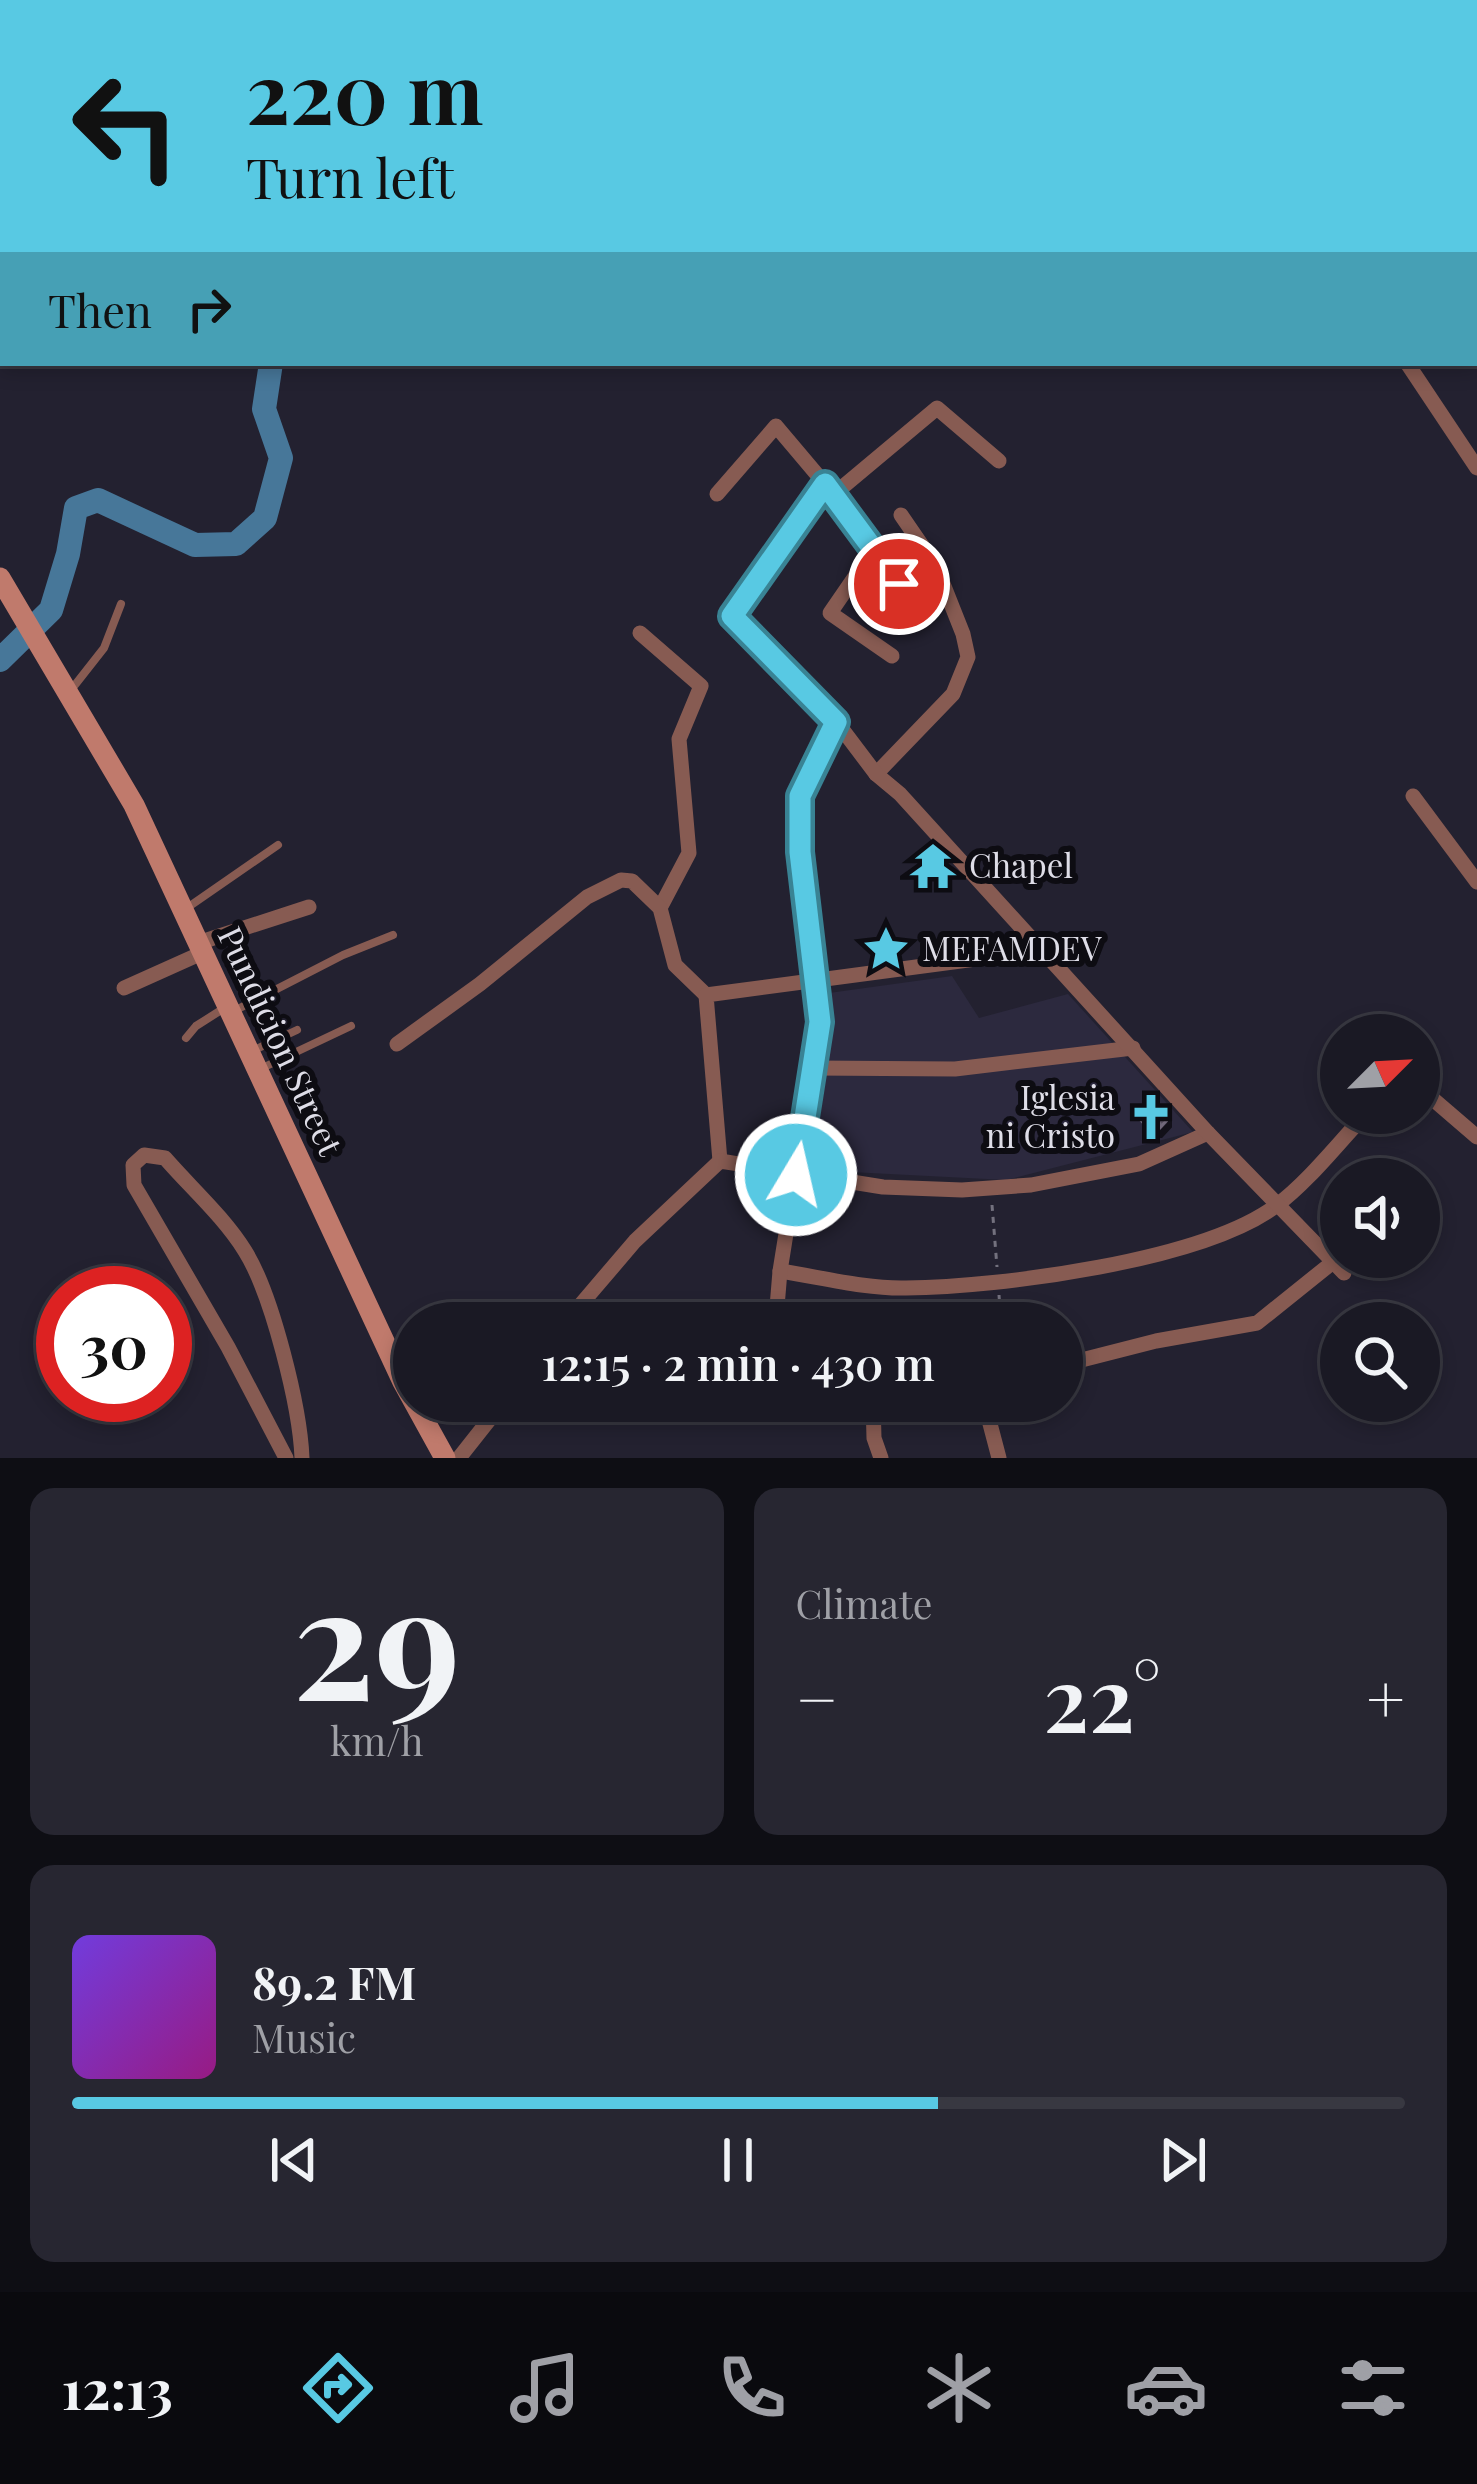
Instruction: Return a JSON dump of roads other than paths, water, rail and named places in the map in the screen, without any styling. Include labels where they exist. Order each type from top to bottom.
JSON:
[{"type":"main road","name":"Pundicion Street","points":[[5,585],[134,805],[403,1382],[445,1458]]},
{"type":"street","points":[[1409,366],[1477,468]]},
{"type":"street","points":[[999,461],[938,408],[829,490],[732,616],[836,722],[876,774],[900,794],[1208,1133],[1339,1268],[1257,1323],[1156,1341],[1083,1360]]},
{"type":"street","points":[[717,494],[776,426],[899,584]]},
{"type":"street","points":[[876,774],[953,694],[968,657],[936,566],[902,515]]},
{"type":"street","points":[[872,552],[830,613],[892,656]]},
{"type":"street","points":[[640,633],[701,686],[679,739],[689,854],[660,908]]},
{"type":"street","points":[[777,1302],[820,1022],[800,852],[800,796],[836,722]]},
{"type":"street","points":[[1413,796],[1477,882]]},
{"type":"street","points":[[397,1044],[612,881],[632,881],[660,908],[675,965],[706,994],[720,1161]]},
{"type":"street","points":[[124,988],[200,948],[309,907]]},
{"type":"street","points":[[706,994],[1043,950]]},
{"type":"street","points":[[813,1068],[955,1069],[1133,1048]]},
{"type":"street","points":[[1440,1105],[1477,1137]]},
{"type":"street","points":[[720,1161],[883,1187],[991,1188],[1139,1164],[1208,1133]]},
{"type":"street","points":[[780,1271],[902,1288],[1056,1276],[1159,1252],[1232,1230],[1277,1205],[1346,1134]]},
{"type":"street","points":[[286,1458],[134,1185],[133,1166],[144,1155],[165,1158],[246,1252],[301,1415],[302,1458]]},
{"type":"street","points":[[583,1302],[634,1241],[720,1161]]},
{"type":"street","points":[[459,1458],[487,1422]]},
{"type":"street","points":[[874,1422],[881,1458]]},
{"type":"street","points":[[990,1422],[999,1458]]},
{"type":"lane","points":[[70,691],[104,648],[121,604]]},
{"type":"lane","points":[[183,911],[278,845]]},
{"type":"lane","points":[[186,1038],[196,1026],[392,935]]},
{"type":"lane","points":[[253,1062],[351,1026]]},
{"type":"lane","points":[[253,1062],[297,1030]]},
{"type":"waterway","points":[[0,660],[51,610],[76,508],[98,500],[195,545],[236,544],[265,518],[281,458],[264,409],[271,366]]},
{"type":"place","name":"Chapel","points":[[933,866]]},
{"type":"place","name":"MEFAMDEV","points":[[886,949]]},
{"type":"place","name":"Iglesia ni Cristo","points":[[1151,1117]]}]
